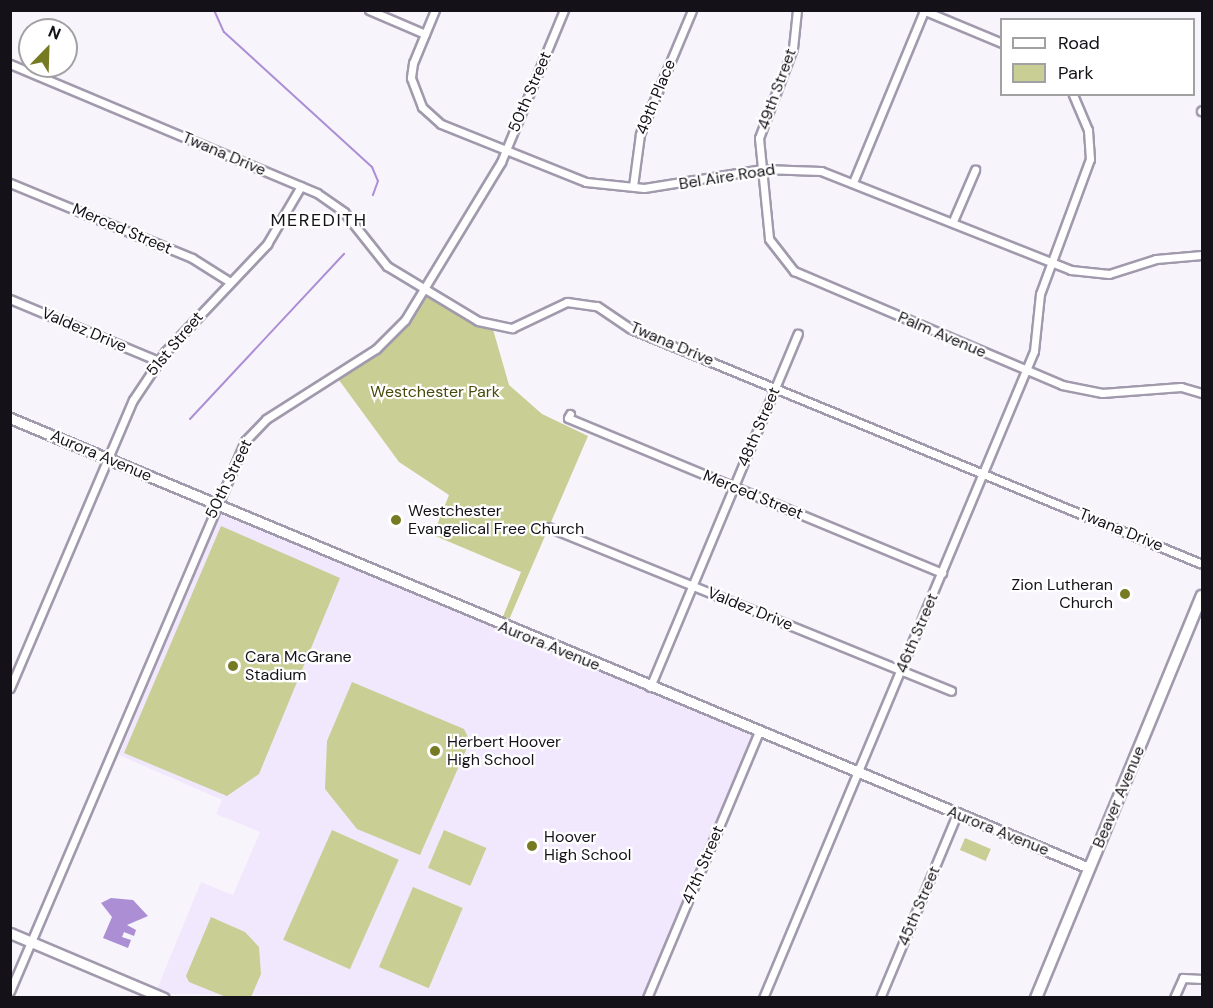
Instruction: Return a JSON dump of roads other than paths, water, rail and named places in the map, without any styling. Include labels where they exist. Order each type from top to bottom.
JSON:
[{"type":"main road","name":"Beaver Avenue","points":[[1036,998],[1203,596]]},
{"type":"street","points":[[369,10],[425,33],[435,10]]},
{"type":"street","name":"50th Street","points":[[10,991],[216,504],[254,429],[376,349],[425,290],[506,149],[564,10]]},
{"type":"street","name":"49th Place","points":[[633,186],[640,134],[692,10]]},
{"type":"street","name":"49th Street","points":[[762,169],[762,125],[793,48],[797,10]]},
{"type":"street","points":[[854,180],[924,11],[1000,42]]},
{"type":"street","name":"Bel Aire Road","points":[[425,33],[411,78],[422,107],[441,124],[586,182],[633,186],[673,186],[762,169],[821,171],[854,180],[1052,263],[1108,274],[1156,259],[1203,255]]},
{"type":"street","name":"Twana Drive","points":[[10,64],[301,186],[336,205],[373,252],[425,290],[478,321],[502,328],[522,325],[557,304],[588,303],[631,329],[1203,564]]},
{"type":"street","name":"46th Street","points":[[763,998],[983,475],[1040,333],[1040,294],[1090,159],[1088,130],[1074,96]]},
{"type":"street","name":"Palm Avenue","points":[[762,169],[769,239],[794,271],[1026,371],[1082,391],[1181,387],[1203,393]]},
{"type":"street","points":[[953,221],[975,170]]},
{"type":"street","name":"Merced Street","points":[[10,183],[201,262],[230,282]]},
{"type":"street","name":"51st Street","points":[[10,688],[133,400],[158,360],[267,244],[301,186]]},
{"type":"street","name":"Valdez Drive","points":[[10,299],[158,360]]},
{"type":"street","name":"48th Street","points":[[650,687],[798,334]]},
{"type":"street","name":"Merced Street","points":[[570,414],[568,418],[942,573]]},
{"type":"street","name":"Aurora Avenue","points":[[10,418],[650,687],[1089,868]]},
{"type":"street","name":"Valdez Drive","points":[[548,527],[951,691]]},
{"type":"street","name":"47th Street","points":[[647,998],[759,732]]},
{"type":"street","name":"45th Street","points":[[880,998],[957,814]]},
{"type":"street","points":[[10,933],[164,998]]},
{"type":"street","points":[[1174,998],[1186,976],[1203,979]]},
{"type":"waterway","points":[[214,10],[224,32],[372,167],[378,181],[373,195]]},
{"type":"waterway","points":[[190,419],[344,254]]},
{"type":"place","name":"Westchester Evangelical Free Church","points":[[396,520]]},
{"type":"place","name":"Zion Lutheran Church","points":[[1125,594]]},
{"type":"place","name":"Cara McGrane Stadium","points":[[233,666]]},
{"type":"place","name":"Herbert Hoover High School","points":[[435,751]]},
{"type":"place","name":"Hoover High School","points":[[532,846]]},
{"type":"district","name":"MEREDITH","points":[[319,220]]},
{"type":"park label","name":"Westchester Park","points":[[435,392]]}]
